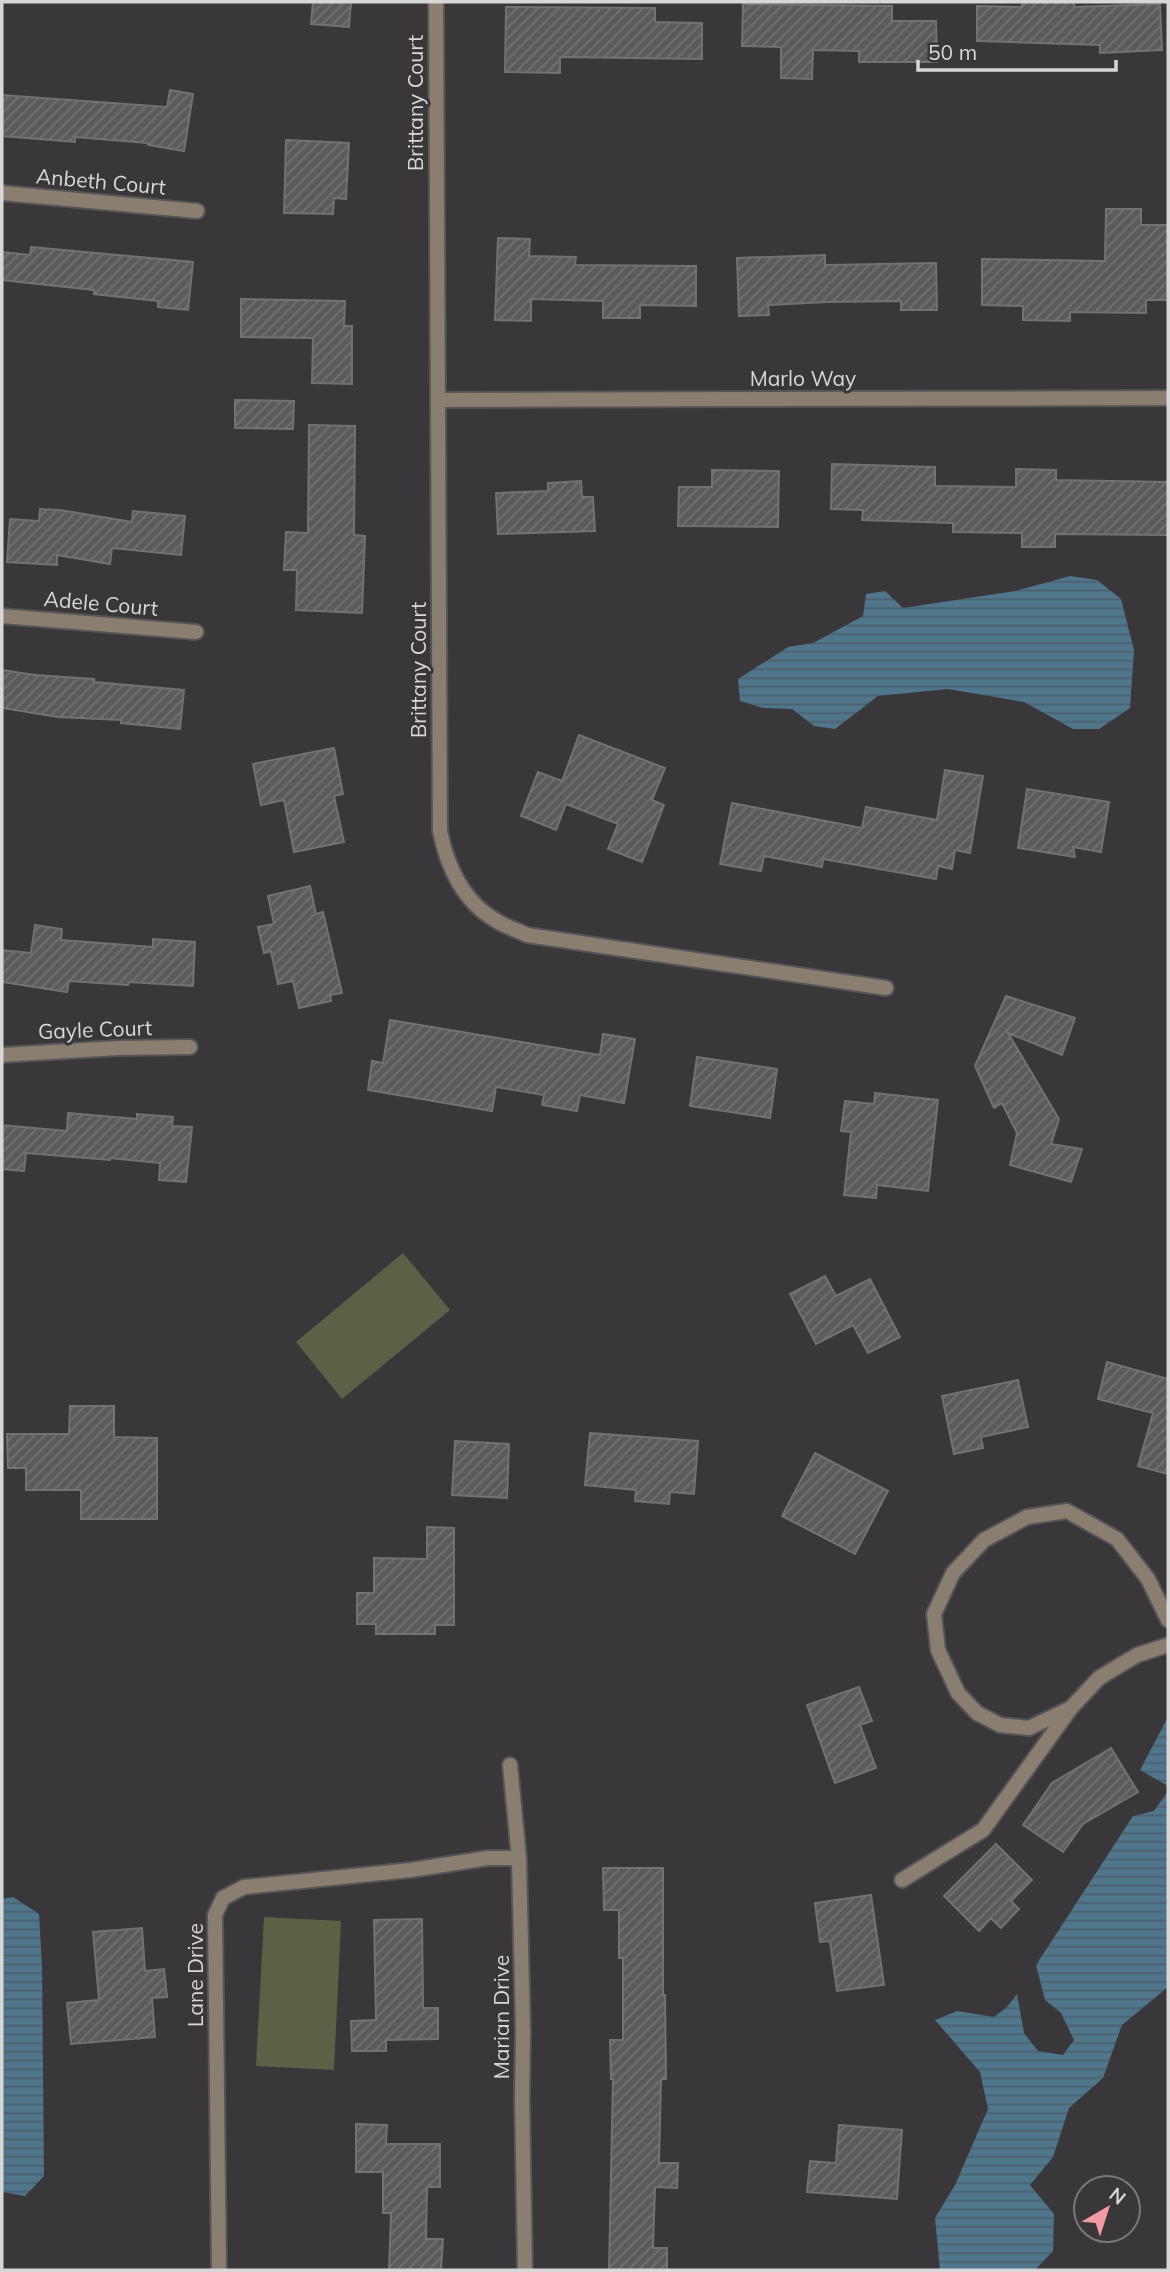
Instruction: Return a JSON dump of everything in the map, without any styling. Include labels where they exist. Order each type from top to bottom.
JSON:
[{"type":"street","name":"Brittany Court","points":[[436,2],[440,831],[444,852],[452,871],[465,893],[495,921],[527,935],[886,988]]},
{"type":"street","name":"Anbeth Court","points":[[2,193],[197,211]]},
{"type":"street","name":"Marlo Way","points":[[438,400],[1168,398]]},
{"type":"street","name":"Adele Court","points":[[2,616],[196,632]]},
{"type":"street","name":"Gayle Court","points":[[2,1055],[117,1048],[190,1047]]},
{"type":"street","points":[[1071,1708],[1029,1728],[1000,1726],[977,1713],[958,1693],[938,1650],[934,1614],[953,1573],[984,1540],[1027,1517],[1067,1511],[1117,1539],[1148,1579],[1168,1620]]},
{"type":"street","points":[[902,1880],[983,1830],[1071,1708],[1099,1678],[1137,1655],[1168,1645]]},
{"type":"street","name":"Marian Drive","points":[[510,1765],[519,1858],[525,2270]]},
{"type":"street","name":"Lane Drive","points":[[219,2270],[215,1914],[223,1898],[244,1887],[411,1870],[488,1858],[519,1858]]},
{"type":"green space","points":[[403,1253],[450,1310],[342,1399],[296,1342]]},
{"type":"green space","points":[[264,1917],[341,1921],[334,2070],[256,2066]]},
{"type":"water","points":[[1070,576],[1097,580],[1121,599],[1134,650],[1130,708],[1099,729],[1073,729],[1024,702],[948,689],[878,696],[835,729],[814,726],[792,709],[763,708],[740,701],[738,679],[788,647],[813,643],[863,616],[866,594],[885,591],[903,608],[1015,591]]},
{"type":"water","points":[[1168,1717],[1168,1786],[1140,1770]]},
{"type":"water","points":[[1168,1791],[1168,1987],[1122,2025],[1103,2078],[1069,2108],[1053,2157],[1030,2185],[1054,2214],[1053,2251],[1035,2270],[940,2270],[935,2218],[955,2185],[988,2109],[980,2072],[935,2020],[957,2011],[994,2017],[1007,2007],[1017,1994],[1024,2033],[1038,2051],[1063,2055],[1074,2040],[1061,2013],[1045,2000],[1036,1965],[1133,1816],[1154,1811]]},
{"type":"water","points":[[13,1897],[39,1914],[42,1966],[44,2176],[25,2196],[2,2192],[2,1899]]},
{"type":"building","points":[[313,2],[351,2],[349,27],[311,24]]},
{"type":"building","points":[[1022,2],[1074,2],[1074,7],[1160,4],[1162,50],[1100,53],[1100,45],[977,41],[977,6],[1022,7]]},
{"type":"building","points":[[743,4],[892,6],[892,21],[936,21],[937,62],[859,62],[859,51],[813,50],[812,79],[781,78],[781,47],[742,46]]},
{"type":"building","points":[[506,7],[655,8],[655,22],[702,23],[702,59],[560,57],[560,73],[505,72]]},
{"type":"building","points":[[170,90],[193,94],[184,151],[148,143],[75,137],[75,142],[2,136],[2,95],[167,107]]},
{"type":"building","points":[[286,140],[349,143],[346,199],[334,198],[333,214],[284,213]]},
{"type":"building","points":[[1106,209],[1141,209],[1141,225],[1168,225],[1168,300],[1146,300],[1146,313],[1070,312],[1070,321],[1023,320],[1023,306],[982,305],[982,259],[1105,261]]},
{"type":"building","points":[[498,238],[530,239],[529,256],[576,257],[575,265],[696,266],[696,306],[640,305],[640,318],[603,318],[603,301],[531,299],[531,321],[495,320]]},
{"type":"building","points":[[31,247],[193,262],[188,310],[158,307],[158,301],[94,294],[94,290],[2,280],[2,252],[30,255]]},
{"type":"building","points":[[825,255],[825,265],[936,263],[937,310],[901,310],[901,301],[827,302],[768,305],[769,315],[739,316],[737,258]]},
{"type":"building","points":[[241,299],[345,301],[344,326],[352,326],[352,384],[312,383],[313,338],[241,337]]},
{"type":"building","points":[[235,400],[294,401],[293,429],[235,428]]},
{"type":"building","points":[[309,425],[355,426],[354,535],[365,536],[362,613],[296,610],[297,570],[284,570],[286,532],[308,533]]},
{"type":"building","points":[[832,464],[935,467],[935,486],[1016,487],[1016,469],[1056,470],[1056,480],[1168,482],[1168,535],[1055,534],[1055,547],[1022,547],[1022,533],[953,532],[953,523],[862,520],[863,510],[831,509]]},
{"type":"building","points":[[712,470],[779,471],[778,527],[678,526],[679,487],[712,487]]},
{"type":"building","points":[[581,481],[582,497],[593,497],[595,531],[498,534],[496,493],[548,491],[548,483]]},
{"type":"building","points":[[40,509],[132,522],[133,511],[185,516],[181,555],[112,548],[110,564],[57,555],[57,565],[7,562],[10,519],[39,521]]},
{"type":"building","points":[[2,670],[184,690],[180,729],[121,723],[121,720],[58,717],[2,708]]},
{"type":"building","points":[[579,735],[665,768],[652,800],[664,805],[642,862],[608,849],[618,824],[566,804],[556,830],[521,816],[538,772],[562,781]]},
{"type":"building","points":[[334,748],[343,794],[334,796],[344,842],[294,852],[284,800],[261,805],[253,764]]},
{"type":"building","points":[[945,770],[983,776],[970,853],[955,850],[952,869],[938,866],[936,879],[823,859],[822,867],[764,856],[761,871],[720,864],[732,803],[862,828],[866,807],[937,820]]},
{"type":"building","points":[[1027,789],[1109,802],[1101,852],[1073,847],[1075,857],[1018,848]]},
{"type":"building","points":[[310,886],[316,914],[323,912],[342,993],[330,995],[331,1001],[299,1008],[293,981],[278,984],[271,951],[264,953],[258,927],[274,924],[268,896]]},
{"type":"building","points":[[35,925],[62,929],[61,940],[153,947],[153,939],[195,942],[193,986],[69,981],[67,992],[2,982],[2,950],[31,953]]},
{"type":"building","points":[[1006,996],[1075,1018],[1062,1055],[1008,1033],[1059,1119],[1051,1144],[1082,1149],[1071,1182],[1010,1165],[1017,1133],[1002,1103],[994,1108],[975,1066]]},
{"type":"building","points":[[390,1020],[600,1055],[603,1034],[635,1039],[624,1103],[580,1095],[577,1111],[542,1105],[544,1095],[496,1087],[492,1111],[368,1090],[372,1061],[383,1063]]},
{"type":"building","points":[[697,1057],[777,1069],[770,1118],[690,1106]]},
{"type":"building","points":[[875,1093],[938,1100],[928,1191],[877,1185],[876,1198],[844,1195],[851,1132],[841,1131],[845,1101],[874,1104]]},
{"type":"building","points":[[68,1113],[137,1119],[137,1114],[173,1117],[172,1126],[192,1127],[186,1182],[159,1180],[160,1163],[110,1158],[26,1153],[24,1171],[2,1169],[2,1125],[67,1131]]},
{"type":"building","points":[[825,1276],[836,1296],[870,1279],[900,1337],[868,1353],[853,1325],[816,1344],[790,1294]]},
{"type":"building","points":[[1107,1362],[1168,1379],[1168,1474],[1138,1466],[1153,1413],[1098,1399]]},
{"type":"building","points":[[1018,1380],[1028,1427],[981,1437],[983,1448],[954,1454],[942,1396]]},
{"type":"building","points":[[70,1406],[114,1406],[114,1437],[157,1438],[157,1519],[81,1519],[81,1490],[26,1490],[26,1468],[8,1468],[7,1434],[69,1434]]},
{"type":"building","points":[[590,1433],[698,1441],[694,1494],[670,1492],[669,1504],[635,1501],[636,1490],[585,1485]]},
{"type":"building","points":[[455,1441],[509,1444],[507,1498],[452,1495]]},
{"type":"building","points":[[815,1453],[888,1491],[855,1554],[782,1516]]},
{"type":"building","points":[[427,1527],[454,1528],[454,1625],[435,1625],[435,1634],[376,1634],[376,1624],[357,1624],[357,1593],[374,1593],[374,1558],[427,1559]]},
{"type":"building","points":[[859,1687],[872,1721],[860,1725],[876,1768],[835,1783],[807,1705]]},
{"type":"building","points":[[1111,1748],[1138,1792],[1083,1824],[1063,1852],[1023,1825],[1052,1783]]},
{"type":"building","points":[[996,1844],[1032,1880],[1011,1901],[1019,1909],[1001,1928],[991,1918],[979,1931],[944,1896]]},
{"type":"building","points":[[603,1868],[663,1868],[666,2079],[661,2079],[659,2163],[678,2163],[677,2188],[655,2187],[653,2248],[667,2248],[667,2270],[609,2270],[613,2079],[610,2040],[623,2040],[623,1958],[619,1958],[619,1910],[604,1910]]},
{"type":"building","points":[[871,1895],[884,1985],[837,1991],[830,1941],[820,1942],[815,1903]]},
{"type":"building","points":[[422,1919],[423,2008],[438,2008],[438,2039],[386,2040],[386,2051],[352,2051],[351,2021],[376,2020],[374,1920]]},
{"type":"building","points":[[142,1928],[145,1971],[164,1969],[167,1997],[152,1998],[155,2037],[71,2044],[67,2003],[99,2000],[93,1932]]},
{"type":"building","points":[[356,2124],[387,2125],[386,2144],[440,2144],[440,2187],[427,2187],[426,2239],[443,2239],[441,2270],[389,2270],[391,2213],[383,2213],[383,2172],[356,2172]]},
{"type":"building","points":[[839,2125],[902,2130],[897,2199],[807,2192],[810,2161],[836,2163]]}]
